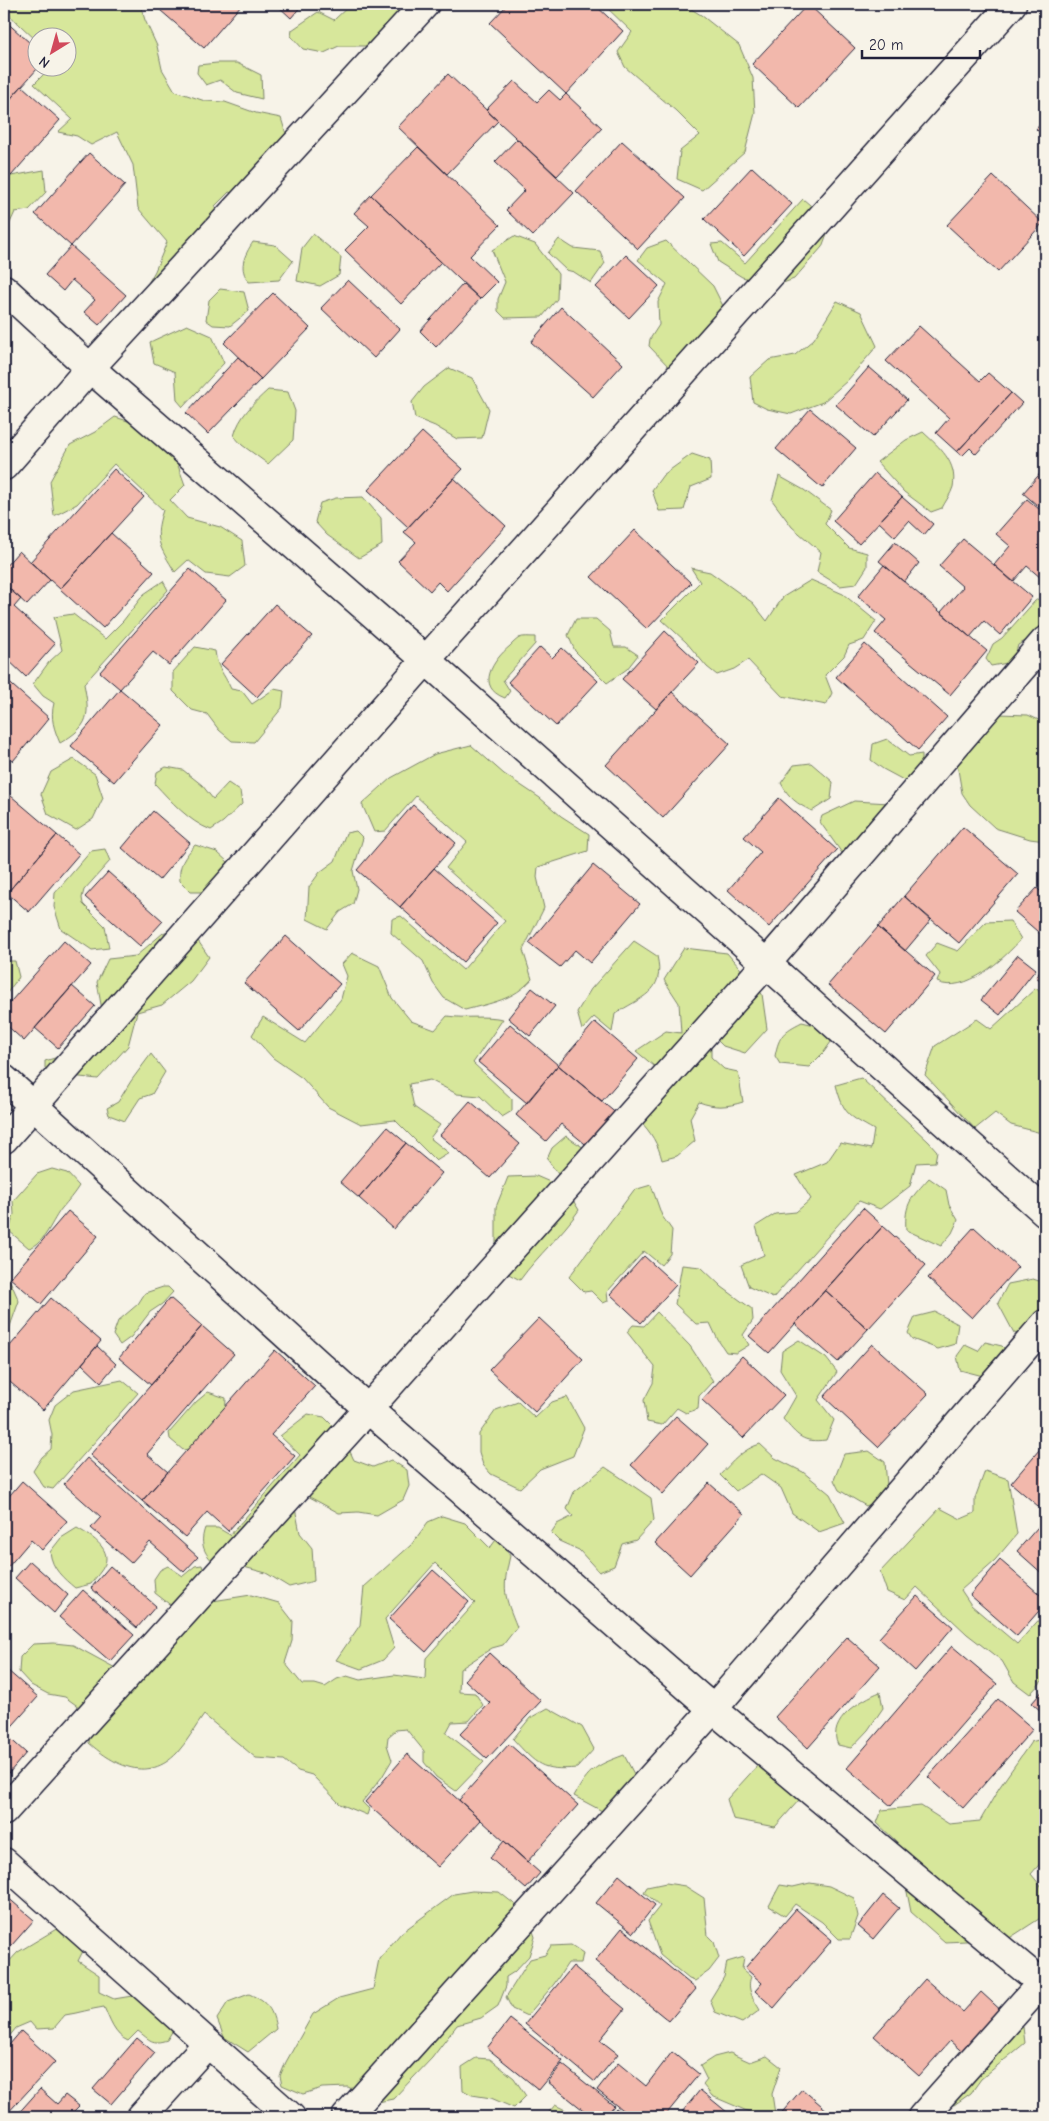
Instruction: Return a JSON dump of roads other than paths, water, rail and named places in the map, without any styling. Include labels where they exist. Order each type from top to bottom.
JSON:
[{"type":"street","points":[[4,466],[90,368],[425,4]]},
{"type":"street","points":[[4,1139],[426,660],[1012,4]]},
{"type":"street","points":[[4,289],[90,368],[426,660],[1045,1212]]},
{"type":"street","points":[[4,1811],[368,1409],[766,964],[1045,641]]},
{"type":"street","points":[[4,1079],[368,1409],[713,1709],[1044,1983],[922,2117]]},
{"type":"street","points":[[346,2117],[713,1709],[1045,1324]]},
{"type":"street","points":[[4,1862],[291,2117]]},
{"type":"street","points":[[141,2117],[208,2044]]}]
